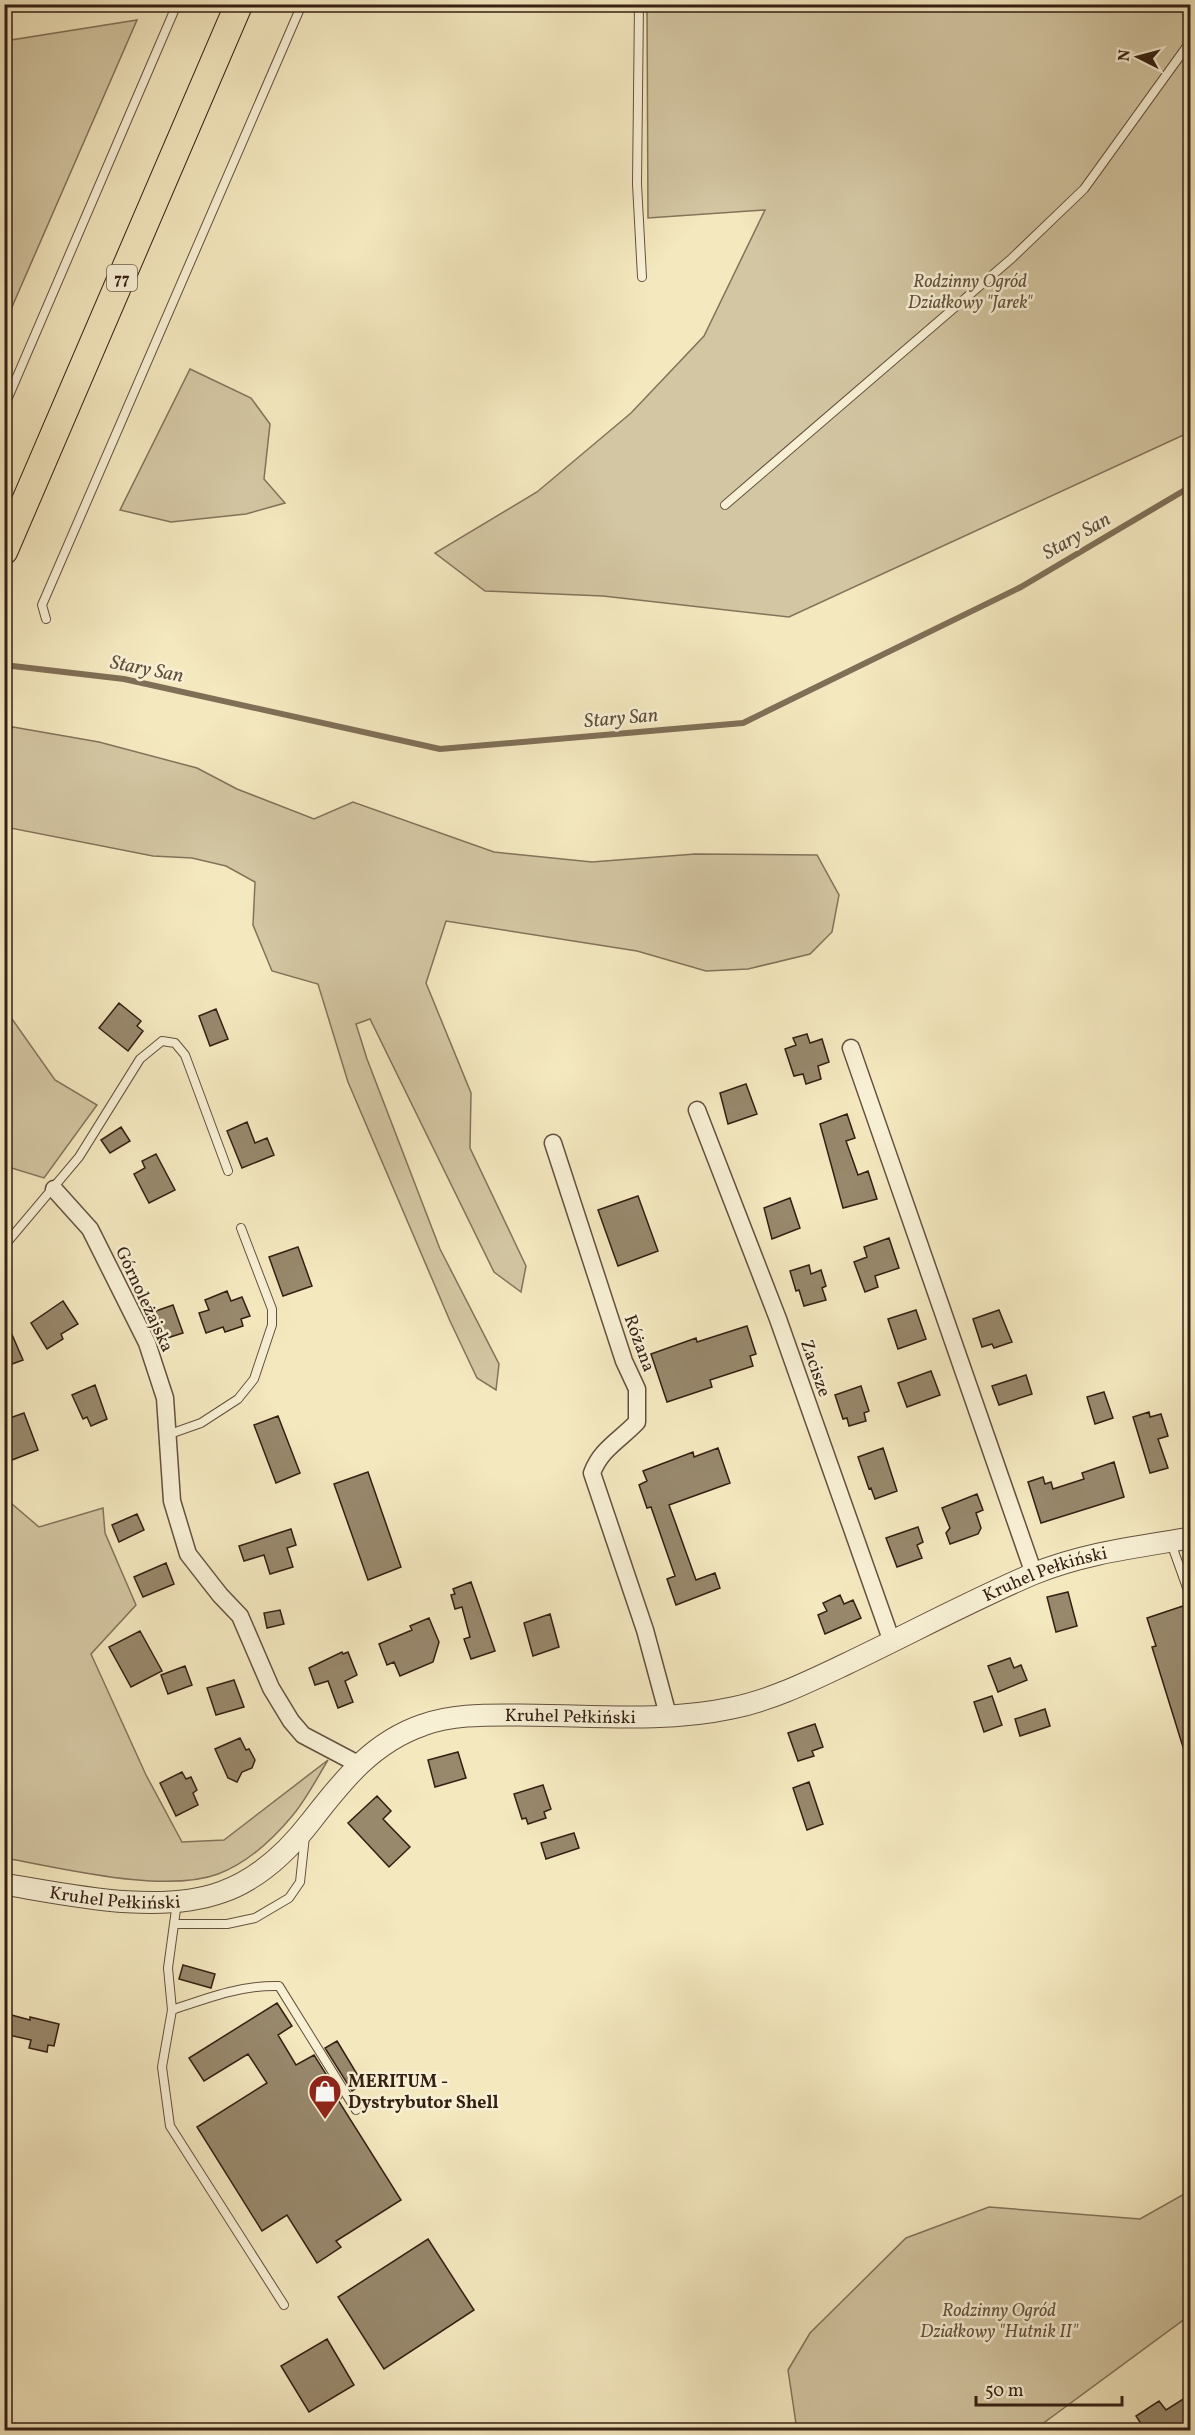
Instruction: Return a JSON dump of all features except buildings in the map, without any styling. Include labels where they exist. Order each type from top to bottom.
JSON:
[{"type":"main road","name":"77","points":[[4,551],[239,4]]},
{"type":"street","points":[[851,1048],[1035,1574]]},
{"type":"street","name":"Zacisze","points":[[697,1110],[778,1318],[892,1642]]},
{"type":"street","name":"Różana","points":[[553,1143],[624,1361],[637,1389],[637,1422],[601,1454],[592,1473],[645,1630],[668,1715]]},
{"type":"street","name":"Górnoleżajska","points":[[54,1189],[90,1229],[147,1343],[165,1398],[172,1501],[188,1554],[220,1595],[240,1616],[271,1688],[291,1721],[303,1735],[358,1764]]},
{"type":"street","name":"Kruhel Pełkiński","points":[[4,1884],[112,1900],[142,1902],[177,1901],[208,1896],[238,1885],[265,1868],[307,1827],[358,1764],[372,1752],[406,1731],[424,1724],[475,1716],[668,1715],[708,1712],[755,1702],[796,1687],[1035,1574],[1091,1556],[1180,1540]]},
{"type":"lane","points":[[4,407],[177,4]]},
{"type":"lane","points":[[46,619],[42,604],[302,4]]},
{"type":"lane","points":[[639,4],[637,184],[642,277]]},
{"type":"lane","points":[[725,505],[1002,266],[1084,189],[1191,42]]},
{"type":"lane","points":[[4,1246],[79,1157],[141,1059],[162,1041],[176,1043],[185,1055],[228,1171]]},
{"type":"lane","points":[[167,1435],[201,1423],[238,1399],[254,1379],[272,1325],[272,1309],[241,1228]]},
{"type":"lane","points":[[1180,1540],[1191,1596]]},
{"type":"lane","points":[[174,1924],[227,1924],[255,1918],[289,1898],[300,1882],[307,1827]]},
{"type":"lane","points":[[177,1901],[168,1968],[172,2010],[162,2067],[170,2126],[284,2306]]},
{"type":"lane","points":[[172,2010],[225,1992],[258,1985],[279,1986],[356,2110]]},
{"type":"green space","name":"Rodzinny Ogród Działkowy \"Jarek\"","points":[[647,5],[1190,5],[1190,432],[789,617],[603,596],[485,591],[435,553],[537,492],[631,413],[704,336],[765,210],[648,218]]},
{"type":"green space","points":[[137,20],[5,323],[5,41]]},
{"type":"green space","points":[[190,369],[251,398],[270,424],[264,479],[285,503],[246,514],[171,522],[120,510]]},
{"type":"green space","points":[[13,727],[99,742],[197,768],[237,789],[314,819],[353,802],[494,852],[592,862],[695,854],[817,855],[839,895],[832,932],[810,954],[748,969],[706,971],[637,951],[446,921],[426,983],[471,1093],[470,1148],[526,1266],[521,1292],[494,1272],[370,1019],[356,1024],[367,1059],[440,1249],[499,1364],[496,1390],[477,1378],[450,1321],[348,1082],[318,984],[272,971],[253,925],[255,882],[226,866],[192,858],[153,856],[5,827],[5,732]]},
{"type":"green space","points":[[5,1009],[55,1080],[97,1105],[44,1178],[5,1166]]},
{"type":"green space","points":[[5,1498],[39,1527],[103,1508],[105,1533],[136,1605],[91,1654],[146,1775],[182,1842],[224,1840],[328,1760],[293,1815],[269,1841],[249,1857],[218,1874],[170,1881],[83,1873],[5,1858]]},
{"type":"green space","name":"Rodzinny Ogród Działkowy \"Hutnik II\"","points":[[1186,2193],[1190,2200],[1190,2315],[1034,2430],[797,2430],[788,2370],[810,2333],[906,2238],[989,2207],[1140,2219]]},
{"type":"waterway","name":"Stary San","points":[[4,665],[124,679],[440,749],[743,723],[1021,587],[1190,487]]},
{"type":"place","name":"MERITUM - Dystrybutor Shell","points":[[325,2120]]}]
